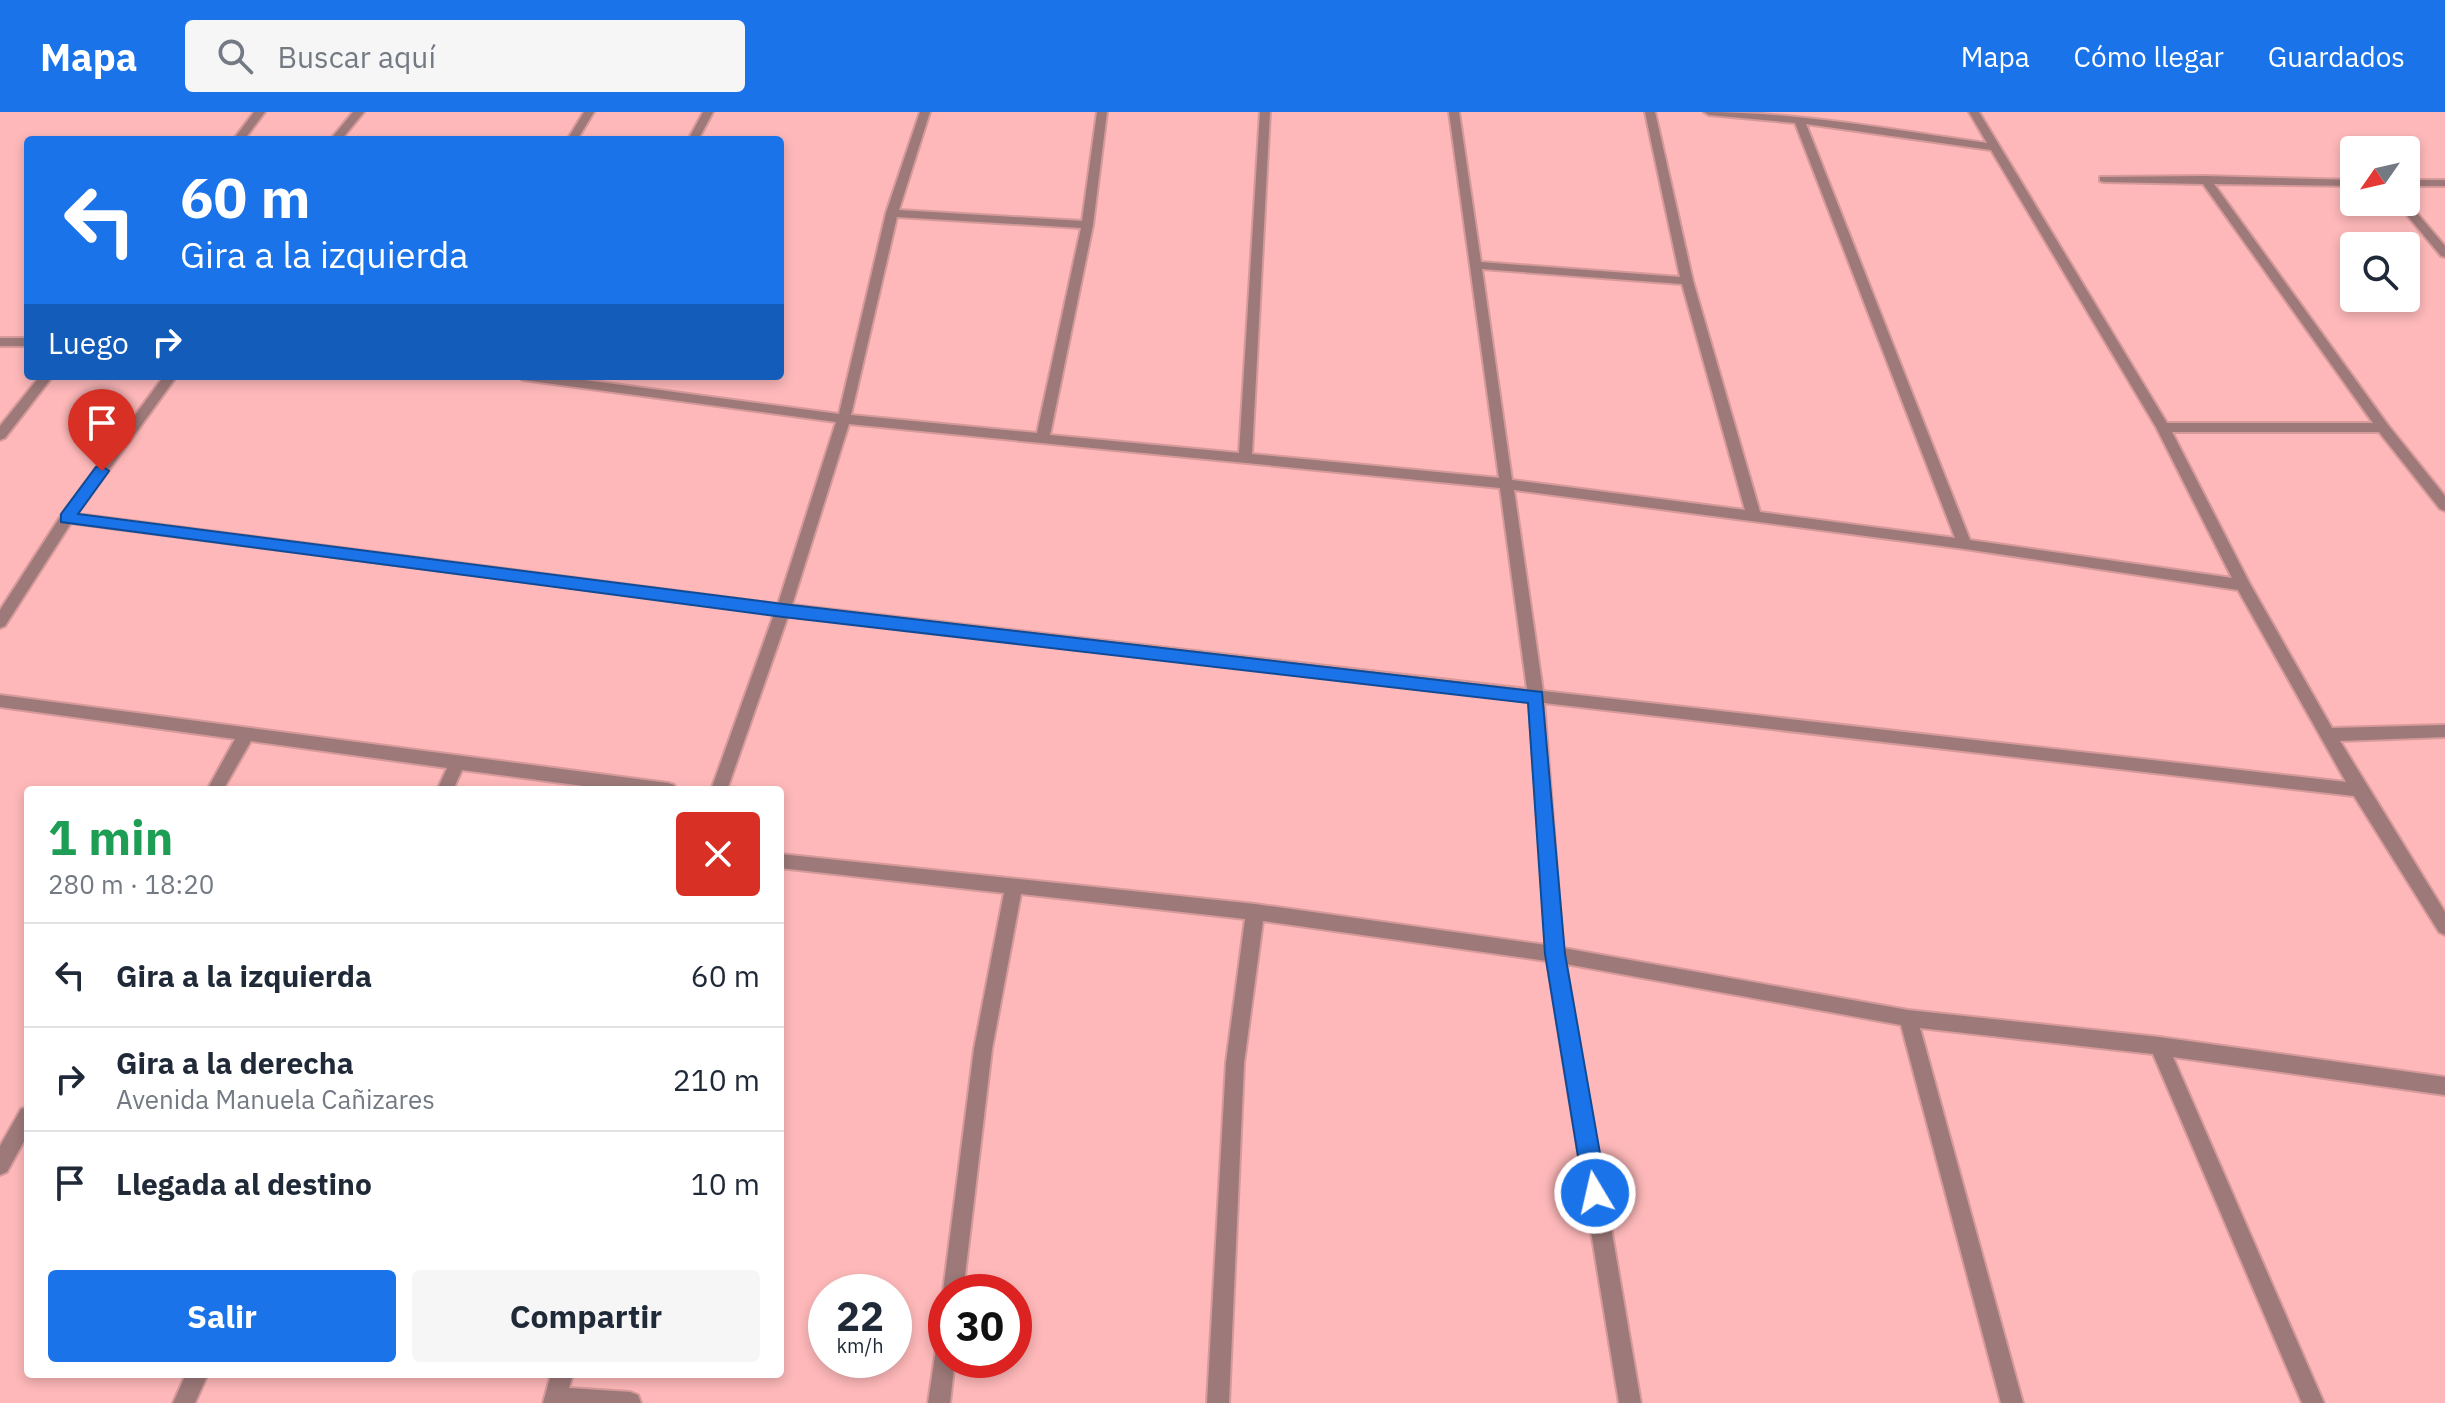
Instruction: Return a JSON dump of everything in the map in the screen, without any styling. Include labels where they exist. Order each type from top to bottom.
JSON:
[{"type":"street","points":[[241,136],[260,112]]},
{"type":"street","points":[[338,136],[359,112]]},
{"type":"street","points":[[574,136],[589,112]]},
{"type":"street","points":[[695,136],[708,112]]},
{"type":"street","points":[[720,786],[783,610],[844,419],[892,213],[925,112]]},
{"type":"street","points":[[1043,438],[1087,225],[1102,112]]},
{"type":"street","points":[[1245,457],[1265,112]]},
{"type":"street","points":[[1454,112],[1536,697],[1555,954],[1630,1403]]},
{"type":"street","points":[[1650,112],[1687,281],[1754,516]]},
{"type":"street","points":[[1709,112],[1799,120],[1993,147]]},
{"type":"street","points":[[1974,112],[2163,427],[2243,585],[2359,790],[2445,927]]},
{"type":"street","points":[[1799,120],[1965,544]]},
{"type":"street","points":[[2104,179],[2340,183]]},
{"type":"street","points":[[2205,179],[2383,428],[2445,506]]},
{"type":"street","points":[[2420,183],[2445,183]]},
{"type":"street","points":[[892,213],[1087,225]]},
{"type":"street","points":[[2414,216],[2445,253]]},
{"type":"street","points":[[1474,265],[1687,281]]},
{"type":"street","points":[[0,342],[24,342]]},
{"type":"street","points":[[0,435],[44,380]]},
{"type":"street","points":[[0,622],[67,518],[168,380]]},
{"type":"street","points":[[553,380],[844,419],[1508,484],[1965,544],[2243,585]]},
{"type":"street","points":[[2163,427],[2383,428]]},
{"type":"street","points":[[67,518],[783,610],[2359,790]]},
{"type":"street","points":[[0,701],[247,733],[456,765],[634,786]]},
{"type":"street","points":[[2329,735],[2445,731]]},
{"type":"street","points":[[217,786],[247,733]]},
{"type":"street","points":[[447,786],[456,765]]},
{"type":"street","points":[[784,861],[1255,912],[1555,954],[1908,1018],[2159,1046],[2445,1086]]},
{"type":"street","points":[[955,1274],[983,1049],[1014,886]]},
{"type":"street","points":[[1218,1403],[1235,1063],[1255,912]]},
{"type":"street","points":[[1908,1018],[2012,1403]]},
{"type":"street","points":[[2159,1046],[2313,1403]]},
{"type":"street","points":[[0,1165],[24,1123]]},
{"type":"street","points":[[184,1403],[195,1378]]},
{"type":"street","points":[[561,1378],[554,1401],[630,1403]]},
{"type":"street","points":[[939,1403],[942,1378]]},
{"type":"route","points":[[102,471],[67,518],[783,610],[1536,697],[1555,954],[1595,1193]]}]
